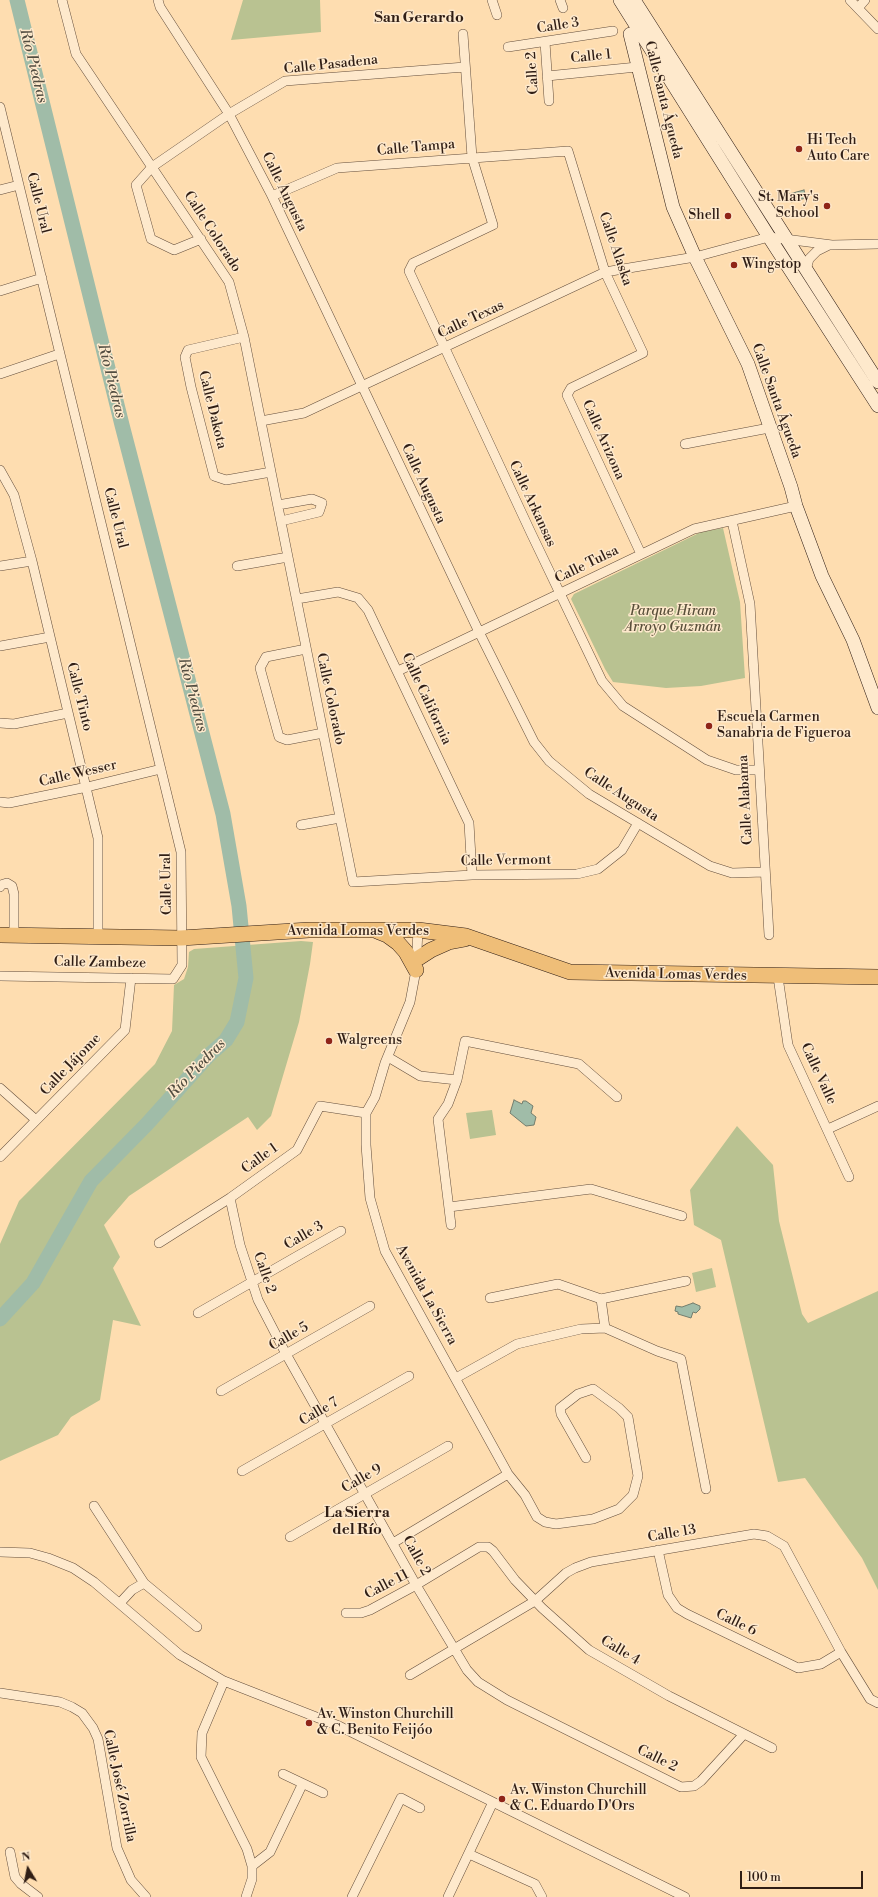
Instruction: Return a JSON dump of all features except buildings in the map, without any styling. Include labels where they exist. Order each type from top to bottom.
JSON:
[{"type":"main road","points":[[620,0],[769,237],[878,406]]},
{"type":"main road","points":[[634,0],[878,382]]},
{"type":"main road","name":"Calle Santa Águeda","points":[[630,34],[637,67],[674,207],[695,257],[748,364],[769,428],[791,487],[796,506],[822,576],[853,640],[878,708]]},
{"type":"main road","name":"Avenida Lomas Verdes","points":[[7,936],[206,938],[309,930],[418,930],[472,938],[570,972],[778,977],[878,977]]},
{"type":"main road","points":[[374,930],[387,935],[398,943],[416,965],[431,950],[449,942],[472,938]]},
{"type":"street","name":"Calle Colorado","points":[[62,0],[76,54],[229,282],[244,337],[353,882]]},
{"type":"street","name":"Calle Augusta","points":[[158,0],[160,7],[229,114],[272,196],[479,632],[534,742],[549,761],[589,794],[710,866],[732,873],[764,872]]},
{"type":"street","points":[[492,0],[497,15]]},
{"type":"street","points":[[850,0],[878,29]]},
{"type":"street","points":[[858,8],[865,0]]},
{"type":"street","name":"Calle 3","points":[[508,47],[613,31]]},
{"type":"street","points":[[463,34],[472,157]]},
{"type":"street","name":"Calle 2","points":[[545,42],[549,101]]},
{"type":"street","name":"Calle Pasadena","points":[[201,239],[174,250],[151,239],[136,185],[152,167],[229,114],[285,81],[465,67]]},
{"type":"street","name":"Calle 1","points":[[547,76],[637,67]]},
{"type":"street","name":"Calle Ural","points":[[0,108],[181,852],[182,955]]},
{"type":"street","name":"Calle Tampa","points":[[272,196],[337,168],[568,151]]},
{"type":"street","name":"Calle Alaska","points":[[568,151],[605,272],[643,353]]},
{"type":"street","name":"Calle Arkansas","points":[[472,157],[492,225],[413,263],[409,271],[444,348],[602,681],[623,706],[707,760],[736,770],[759,770]]},
{"type":"street","points":[[0,190],[19,185]]},
{"type":"street","points":[[769,237],[830,245],[878,244]]},
{"type":"street","name":"Calle Texas","points":[[261,421],[304,413],[605,272],[695,257],[769,237]]},
{"type":"street","points":[[806,270],[809,259],[817,251],[830,245]]},
{"type":"street","points":[[0,291],[42,278]]},
{"type":"street","name":"Calle Dakota","points":[[244,337],[188,350],[185,357],[191,387],[214,476],[226,480],[271,472]]},
{"type":"street","name":"Calle Arizona","points":[[641,554],[567,395],[571,388],[643,353]]},
{"type":"street","points":[[0,374],[59,354]]},
{"type":"street","points":[[685,444],[769,428]]},
{"type":"street","name":"Calle Tinto","points":[[0,470],[14,495],[32,562],[98,838],[98,938]]},
{"type":"street","points":[[278,505],[312,499],[322,503],[319,512],[281,521]]},
{"type":"street","name":"Calle Tulsa","points":[[398,672],[694,529],[796,506]]},
{"type":"street","name":"Calle Alabama","points":[[732,521],[750,604],[764,872],[769,935]]},
{"type":"street","points":[[237,566],[288,557]]},
{"type":"street","points":[[0,566],[32,562]]},
{"type":"street","name":"Calle California","points":[[297,599],[338,592],[358,598],[368,610],[468,823],[472,875]]},
{"type":"street","points":[[0,646],[50,637]]},
{"type":"street","points":[[306,649],[266,657],[260,668],[279,737],[287,740],[323,733]]},
{"type":"street","points":[[0,723],[14,724],[68,713]]},
{"type":"street","name":"Calle Wesser","points":[[0,802],[9,803],[87,787],[161,769]]},
{"type":"street","points":[[301,825],[340,818]]},
{"type":"street","name":"Calle Vermont","points":[[353,882],[472,875],[577,874],[598,869],[622,850],[638,824]]},
{"type":"street","points":[[0,887],[6,883],[12,886],[14,894],[7,936]]},
{"type":"street","name":"Avenida La Sierra","points":[[418,930],[416,965],[410,1002],[388,1057],[375,1096],[366,1113],[366,1145],[370,1198],[385,1251],[508,1474],[524,1495],[537,1517],[545,1522],[556,1524],[593,1520],[619,1509],[633,1495],[638,1476],[628,1417],[624,1412],[593,1389],[578,1394],[560,1408],[560,1414],[586,1458]]},
{"type":"street","name":"Calle Zambeze","points":[[0,976],[173,979],[182,965],[182,955]]},
{"type":"street","name":"Calle Valle","points":[[778,977],[788,1045],[828,1129],[849,1178]]},
{"type":"street","name":"Calle Jájome","points":[[0,1158],[125,1030],[131,978]]},
{"type":"street","points":[[451,1225],[438,1118],[448,1104],[457,1080],[465,1041],[579,1064],[617,1097]]},
{"type":"street","points":[[388,1057],[420,1076],[457,1080]]},
{"type":"street","points":[[0,1088],[36,1120]]},
{"type":"street","name":"Calle 1","points":[[159,1243],[230,1198],[297,1150],[320,1106],[366,1113]]},
{"type":"street","points":[[828,1129],[878,1106]]},
{"type":"street","points":[[449,1207],[591,1188],[682,1216]]},
{"type":"street","name":"Calle 2","points":[[230,1198],[240,1245],[258,1300],[286,1354],[416,1585],[467,1670],[478,1682],[507,1700],[681,1787],[694,1786],[701,1782],[744,1734]]},
{"type":"street","name":"Calle 3","points":[[198,1313],[341,1231]]},
{"type":"street","points":[[490,1298],[558,1284],[601,1299],[686,1281]]},
{"type":"street","points":[[601,1299],[605,1328]]},
{"type":"street","name":"Calle 5","points":[[221,1391],[370,1306]]},
{"type":"street","points":[[456,1378],[517,1344],[581,1329],[605,1328],[657,1351],[681,1359],[706,1489]]},
{"type":"street","name":"Calle 7","points":[[242,1471],[409,1376]]},
{"type":"street","name":"Calle 9","points":[[290,1537],[448,1446]]},
{"type":"street","points":[[393,1543],[508,1474]]},
{"type":"street","points":[[94,1506],[144,1583],[197,1628]]},
{"type":"street","name":"Calle 13","points":[[410,1675],[535,1601],[566,1573],[575,1568],[591,1562],[754,1534],[767,1536],[784,1546],[841,1652],[870,1699],[878,1704]]},
{"type":"street","name":"Calle 11","points":[[346,1613],[361,1613],[370,1610],[416,1585],[479,1547]]},
{"type":"street","name":"Calle 4","points":[[479,1547],[488,1547],[493,1551],[515,1580],[535,1601],[589,1650],[669,1696],[772,1748]]},
{"type":"street","name":"Calle 6","points":[[658,1550],[668,1595],[677,1608],[687,1614],[798,1668],[821,1664],[841,1652]]},
{"type":"street","points":[[0,1552],[30,1553],[48,1558],[72,1568],[94,1582],[180,1655],[224,1681],[338,1726],[685,1897]]},
{"type":"street","points":[[120,1603],[132,1590],[144,1583]]},
{"type":"street","points":[[224,1681],[202,1733],[201,1757],[247,1849],[252,1866],[252,1880],[246,1897]]},
{"type":"street","name":"Calle José Zorrilla","points":[[0,1693],[60,1702],[82,1713],[93,1728],[99,1747],[117,1848],[131,1880],[146,1897]]},
{"type":"street","points":[[283,1774],[323,1793]]},
{"type":"street","points":[[252,1866],[270,1852],[302,1784]]},
{"type":"street","points":[[352,1897],[401,1798],[420,1808]]},
{"type":"street","points":[[448,1897],[493,1802]]},
{"type":"street","points":[[10,1852],[15,1877],[21,1884],[38,1897]]},
{"type":"street","points":[[469,1854],[534,1884],[542,1897]]},
{"type":"green space","points":[[243,0],[320,0],[321,32],[231,40]]},
{"type":"green space","name":"Parque Hiram Arroyo Guzmán","points":[[723,528],[740,602],[745,678],[701,686],[666,688],[613,682],[605,669],[571,599],[574,594],[701,532]]},
{"type":"green space","points":[[301,941],[313,942],[310,964],[299,1022],[271,1116],[257,1130],[248,1117],[129,1196],[104,1225],[120,1257],[113,1268],[141,1326],[113,1320],[100,1400],[71,1417],[58,1435],[0,1461],[0,1244],[19,1201],[155,1064],[172,1031],[174,985],[184,979],[188,967],[189,952],[194,949]]},
{"type":"green space","points":[[492,1110],[496,1135],[470,1139],[466,1113]]},
{"type":"green space","points":[[737,1126],[773,1165],[779,1221],[802,1314],[808,1323],[878,1291],[878,1590],[862,1558],[805,1478],[778,1482],[721,1240],[694,1225],[690,1190]]},
{"type":"green space","points":[[712,1268],[716,1287],[696,1292],[692,1273]]},
{"type":"shaded area","points":[[804,190],[806,198],[791,202],[789,194]]},
{"type":"shaded area","points":[[514,1100],[522,1104],[523,1101],[526,1101],[533,1106],[531,1113],[536,1117],[534,1125],[526,1126],[510,1113]]},
{"type":"shaded area","points":[[693,1303],[700,1306],[700,1309],[696,1313],[693,1312],[691,1318],[678,1314],[678,1312],[675,1311],[676,1306],[682,1307]]},
{"type":"waterway","name":"Río Piedras","points":[[0,1319],[33,1283],[91,1181],[147,1124],[208,1056],[226,1040],[237,1022],[246,978],[239,906],[223,814],[122,425],[17,0]]},
{"type":"place","name":"Hi Tech Auto Care","points":[[799,149]]},
{"type":"place","name":"St. Mary's School","points":[[827,206]]},
{"type":"place","name":"Shell","points":[[728,216]]},
{"type":"place","name":"Wingstop","points":[[734,265]]},
{"type":"place","name":"Escuela Carmen Sanabria de Figueroa","points":[[709,726]]},
{"type":"place","name":"Walgreens","points":[[329,1041]]},
{"type":"place","name":"Av. Winston Churchill & C. Benito Feijóo","points":[[309,1723]]},
{"type":"place","name":"Av. Winston Churchill & C. Eduardo D'Ors","points":[[502,1799]]},
{"type":"district","name":"San Gerardo","points":[[419,18]]},
{"type":"district","name":"La Sierra del Río","points":[[357,1522]]}]
